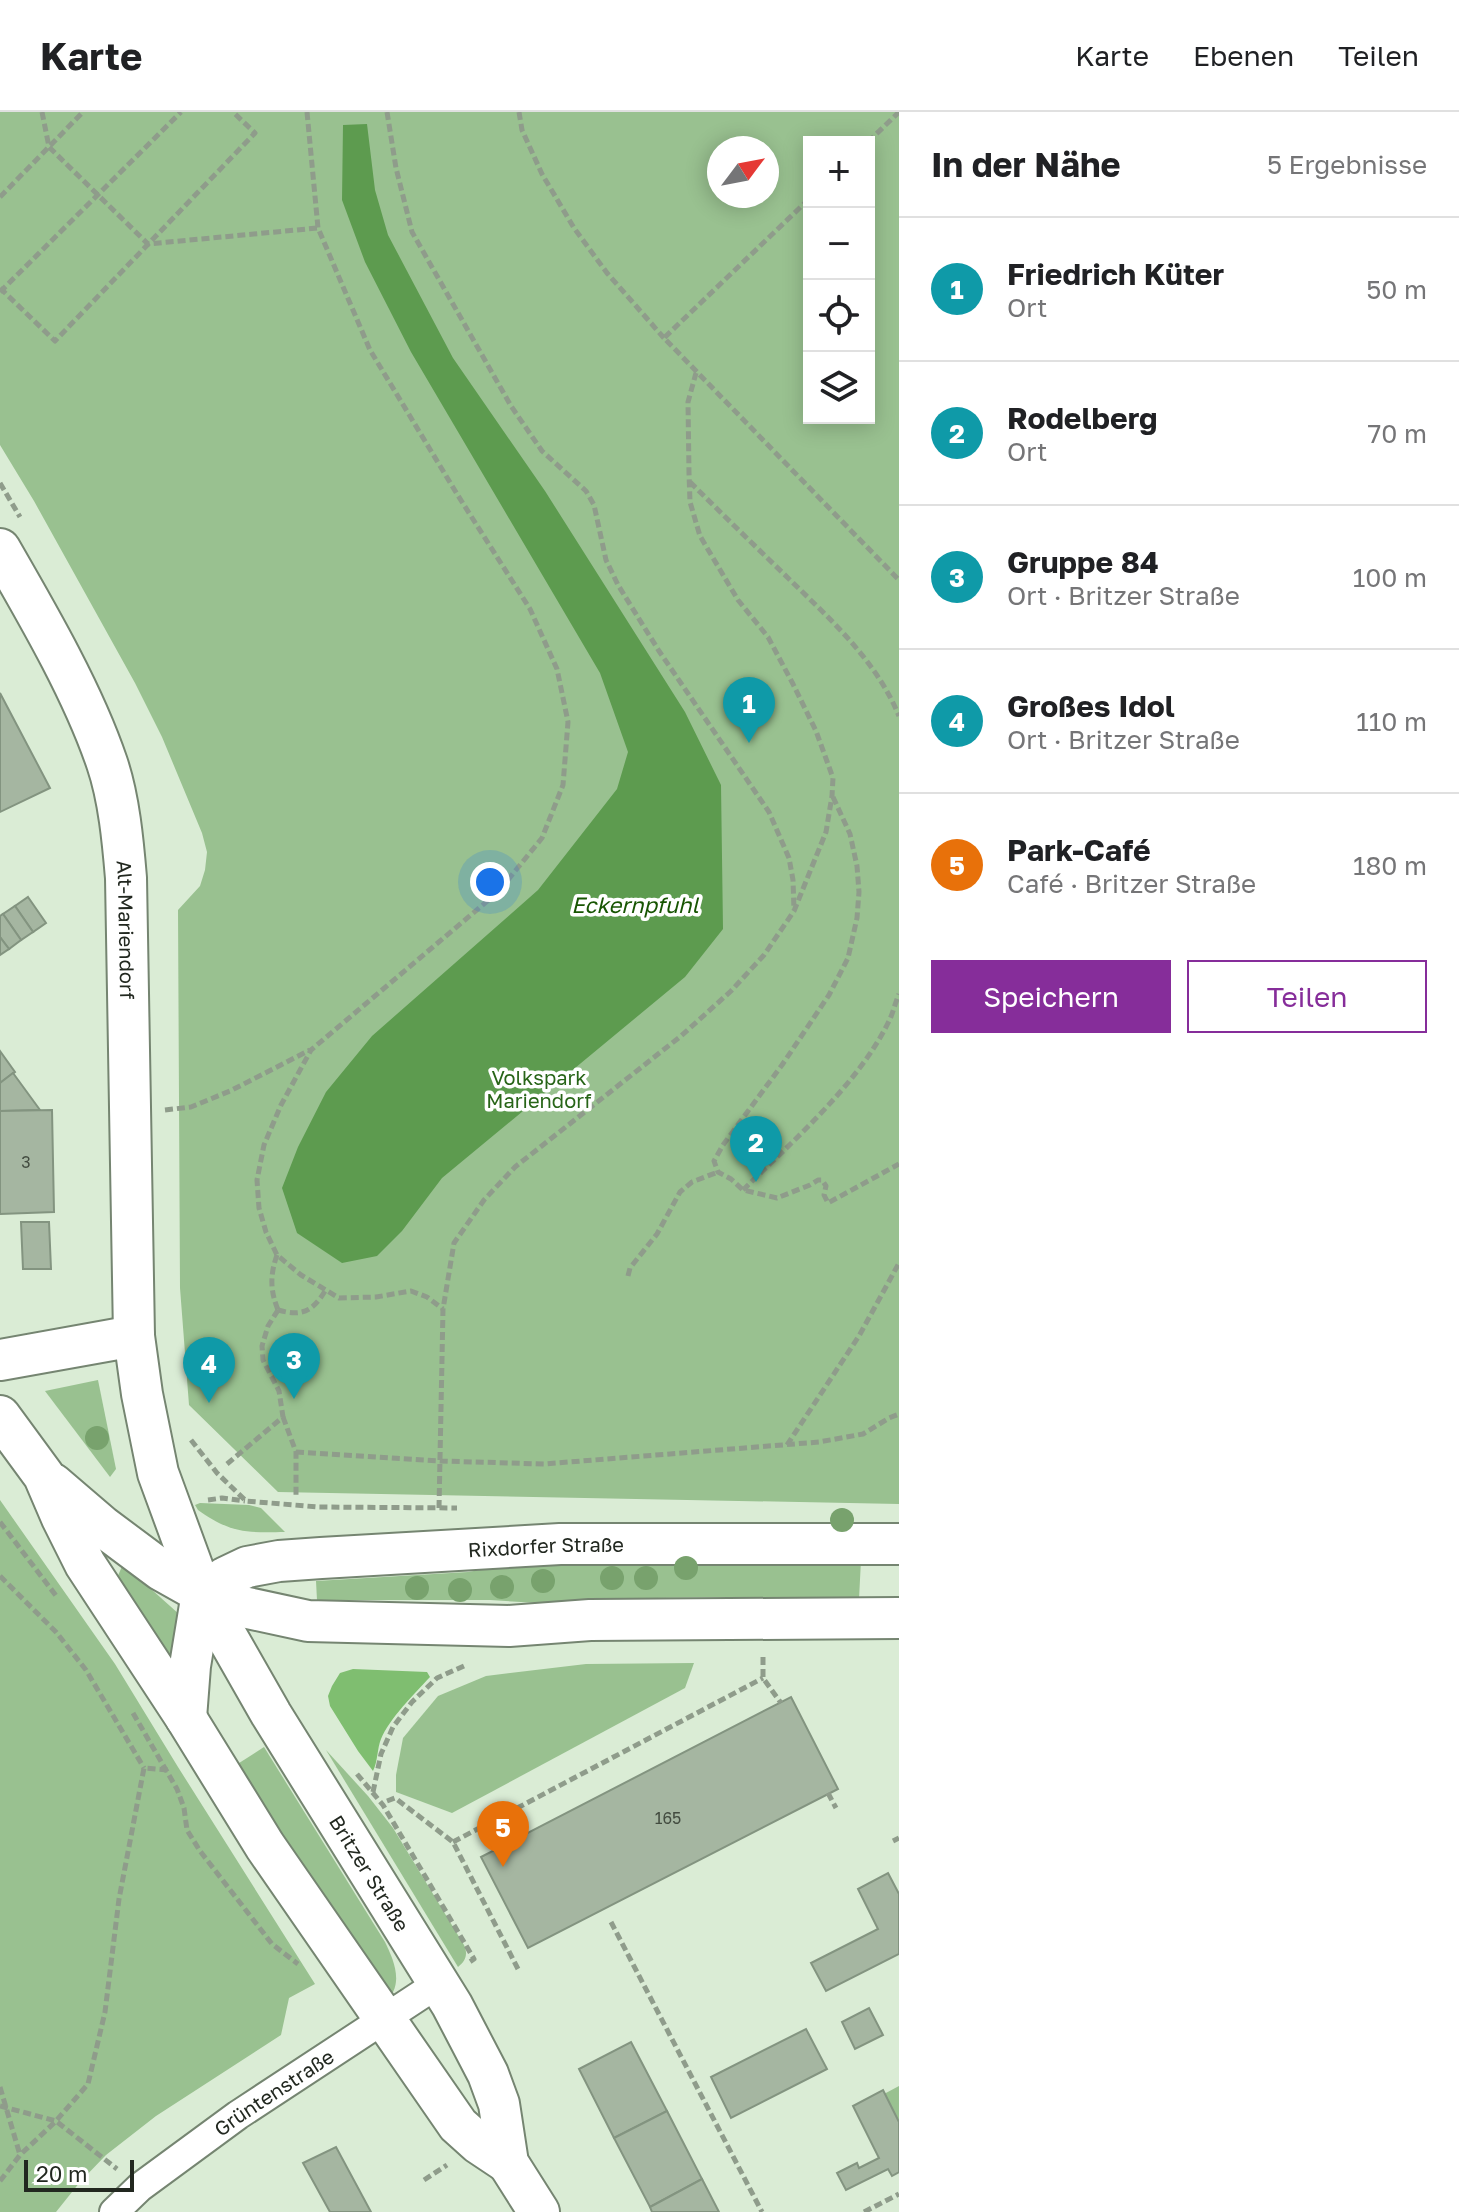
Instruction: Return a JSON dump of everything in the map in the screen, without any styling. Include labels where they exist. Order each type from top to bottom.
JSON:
[{"type":"main road","name":"Alt-Mariendorf","points":[[0,549],[58,653],[85,710],[108,764],[115,792],[126,878],[134,1336]]},
{"type":"main road","points":[[0,1360],[134,1336]]},
{"type":"main road","name":"Britzer Straße","points":[[134,1336],[158,1473],[202,1593],[271,1714],[439,1983],[488,2074],[499,2104],[508,2163],[539,2212]]},
{"type":"main road","name":"Britzer Straße","points":[[0,1416],[44,1476],[85,1564],[265,1846],[458,2125],[508,2163]]},
{"type":"main road","points":[[44,1476],[127,1545],[161,1570],[202,1593],[243,1607],[308,1621],[509,1626],[590,1620],[899,1618]]},
{"type":"main road","name":"Rixdorfer Straße","points":[[202,1593],[247,1567],[335,1557],[560,1544],[899,1544]]},
{"type":"main road","name":"Britzer Straße","points":[[186,1718],[190,1666],[202,1593]]},
{"type":"street","name":"Grüntenstraße","points":[[114,2212],[140,2187],[238,2115],[439,1983]]},
{"type":"path","points":[[42,112],[49,147],[148,244],[318,228]]},
{"type":"path","points":[[0,197],[83,112]]},
{"type":"path","points":[[181,112],[1,291],[55,341],[255,133],[233,112]]},
{"type":"path","points":[[131,1113],[191,1107],[311,1050],[498,892],[542,838],[563,785],[568,722],[557,669],[530,609],[370,350],[318,228],[307,112]]},
{"type":"path","points":[[387,112],[396,168],[412,232],[526,428],[542,451],[586,491],[594,505],[606,560],[618,585],[659,651],[769,812],[789,858],[794,911]]},
{"type":"path","points":[[519,112],[522,130],[542,174],[574,228],[607,273],[696,373],[899,580]]},
{"type":"path","points":[[874,136],[899,112]]},
{"type":"path","points":[[664,338],[803,205]]},
{"type":"path","points":[[439,1508],[443,1309],[454,1243],[484,1200],[515,1167],[681,1036],[731,991],[764,955],[794,911],[826,832],[833,778],[816,731],[768,637],[738,600],[700,536],[690,502],[688,402],[696,373]]},
{"type":"path","points":[[689,482],[830,619],[868,661],[899,716]]},
{"type":"path","points":[[832,796],[850,834],[857,866],[857,918],[848,958],[829,995],[714,1161],[718,1172],[743,1190],[777,1198],[822,1180],[828,1203],[899,1164]]},
{"type":"path","points":[[743,1190],[832,1100],[864,1062],[888,1023],[899,994]]},
{"type":"path","points":[[311,1050],[281,1105],[264,1145],[257,1180],[259,1208],[277,1255],[301,1275],[339,1298],[376,1297],[411,1291],[427,1297],[443,1309]]},
{"type":"path","points":[[628,1276],[630,1268],[657,1234],[680,1192],[692,1182],[718,1172]]},
{"type":"path","points":[[277,1255],[271,1287],[278,1310],[268,1326],[262,1346],[263,1360],[279,1391],[283,1417],[296,1452],[296,1498]]},
{"type":"path","points":[[787,1445],[859,1336],[899,1263]]},
{"type":"path","points":[[278,1310],[290,1313],[305,1311],[317,1304],[325,1291]]},
{"type":"path","points":[[296,1452],[544,1464],[819,1442],[863,1434],[899,1414]]},
{"type":"path","points":[[227,1464],[283,1417]]},
{"type":"path","points":[[187,1433],[217,1473],[246,1501]]},
{"type":"path","points":[[197,1501],[222,1498],[318,1507],[470,1509]]},
{"type":"path","points":[[0,1522],[64,1606]]},
{"type":"path","points":[[0,1576],[56,1632],[86,1670],[144,1768],[119,1899],[105,2012],[88,2084],[56,2121],[20,2155],[0,2181]]},
{"type":"path","points":[[763,1657],[763,1678],[781,1703]]},
{"type":"path","points":[[372,1793],[381,1754],[393,1727],[412,1702],[437,1678],[471,1663]]},
{"type":"path","points":[[453,1842],[763,1678]]},
{"type":"path","points":[[126,1701],[167,1770],[184,1808],[187,1830],[200,1851],[272,1944],[306,1970]]},
{"type":"path","points":[[144,1768],[176,1769]]},
{"type":"path","points":[[828,1793],[836,1808]]},
{"type":"path","points":[[387,1801],[395,1798],[453,1842],[518,1969]]},
{"type":"path","points":[[611,1922],[762,2212]]},
{"type":"path","points":[[0,2087],[3,2107],[20,2155]]},
{"type":"path","points":[[3,2107],[56,2121],[140,2187]]},
{"type":"path","points":[[424,2180],[454,2160]]},
{"type":"path","points":[[864,2212],[899,2194]]},
{"type":"green space","name":"Volkspark Mariendorf","points":[[0,112],[899,112],[899,1504],[278,1492],[189,1405],[180,1288],[178,910],[200,886],[207,852],[162,737],[34,501],[0,445]]},
{"type":"green space","points":[[98,1380],[116,1469],[110,1477],[45,1391]]},
{"type":"green space","points":[[0,1500],[115,1664],[315,1984],[289,1998],[281,2035],[156,2116],[106,2155],[56,2212],[0,2212]]},
{"type":"green space","points":[[195,1505],[261,1508],[285,1532],[249,1532],[230,1527],[198,1510]]},
{"type":"green space","points":[[569,1555],[861,1560],[859,1599],[714,1597],[538,1603],[317,1600],[316,1581],[468,1572]]},
{"type":"green space","points":[[123,1564],[189,1623],[172,1660],[117,1578]]},
{"type":"green space","points":[[694,1663],[685,1688],[452,1813],[396,1792],[403,1738],[438,1696],[486,1676],[586,1664]]},
{"type":"green space","points":[[264,1747],[385,1942],[396,1973],[393,1992],[387,1992],[284,1842],[236,1765]]},
{"type":"green space","points":[[326,1750],[393,1828],[464,1945],[466,1957],[458,1967]]},
{"type":"green space","points":[[899,2086],[899,2122],[884,2094]]},
{"type":"shaded area","points":[[353,1669],[427,1672],[430,1677],[385,1731],[373,1771],[330,1706],[328,1696],[340,1673]]},
{"type":"water","name":"Eckernpfuhl","points":[[367,124],[375,190],[388,235],[453,358],[545,491],[685,712],[721,785],[723,929],[685,977],[442,1178],[402,1231],[377,1256],[342,1263],[297,1233],[282,1188],[298,1147],[326,1092],[372,1036],[538,890],[617,789],[628,752],[600,673],[411,352],[365,262],[342,200],[343,125]]},
{"type":"building","points":[[0,693],[50,788],[0,812]]},
{"type":"building","points":[[28,897],[46,923],[33,932],[15,906]]},
{"type":"building","points":[[15,906],[33,932],[21,940],[3,914]]},
{"type":"building","points":[[3,914],[21,940],[9,949],[0,937],[0,916]]},
{"type":"building","points":[[0,937],[9,949],[0,955]]},
{"type":"building","points":[[0,1051],[15,1072],[0,1083]]},
{"type":"building","points":[[13,1073],[40,1110],[0,1111],[0,1083]]},
{"type":"building","points":[[52,1110],[54,1212],[0,1214],[0,1111]]},
{"type":"building","points":[[21,1222],[49,1222],[51,1269],[23,1269]]},
{"type":"building","points":[[791,1697],[838,1789],[528,1948],[481,1857]]},
{"type":"building","points":[[888,1873],[899,1894],[899,1954],[826,1991],[811,1963],[878,1929],[858,1889]]},
{"type":"building","points":[[869,2008],[883,2035],[855,2049],[842,2022]]},
{"type":"building","points":[[806,2029],[827,2069],[731,2118],[711,2077]]},
{"type":"building","points":[[631,2042],[667,2111],[614,2138],[579,2069]]},
{"type":"building","points":[[883,2090],[899,2122],[899,2172],[892,2176],[888,2169],[846,2190],[837,2173],[857,2163],[859,2168],[879,2158],[853,2106]]},
{"type":"building","points":[[667,2111],[702,2179],[650,2207],[614,2138]]},
{"type":"building","points":[[336,2147],[371,2212],[330,2212],[303,2163]]},
{"type":"building","points":[[702,2179],[719,2212],[652,2212],[650,2207]]},
{"type":"place","name":"Friedrich Küter","points":[[749,743]]},
{"type":"place","name":"Rodelberg","points":[[756,1182]]},
{"type":"place","name":"Gruppe 84","points":[[294,1399]]},
{"type":"place","name":"Großes Idol","points":[[209,1403]]},
{"type":"place","name":"Park-Café","points":[[503,1867]]}]
